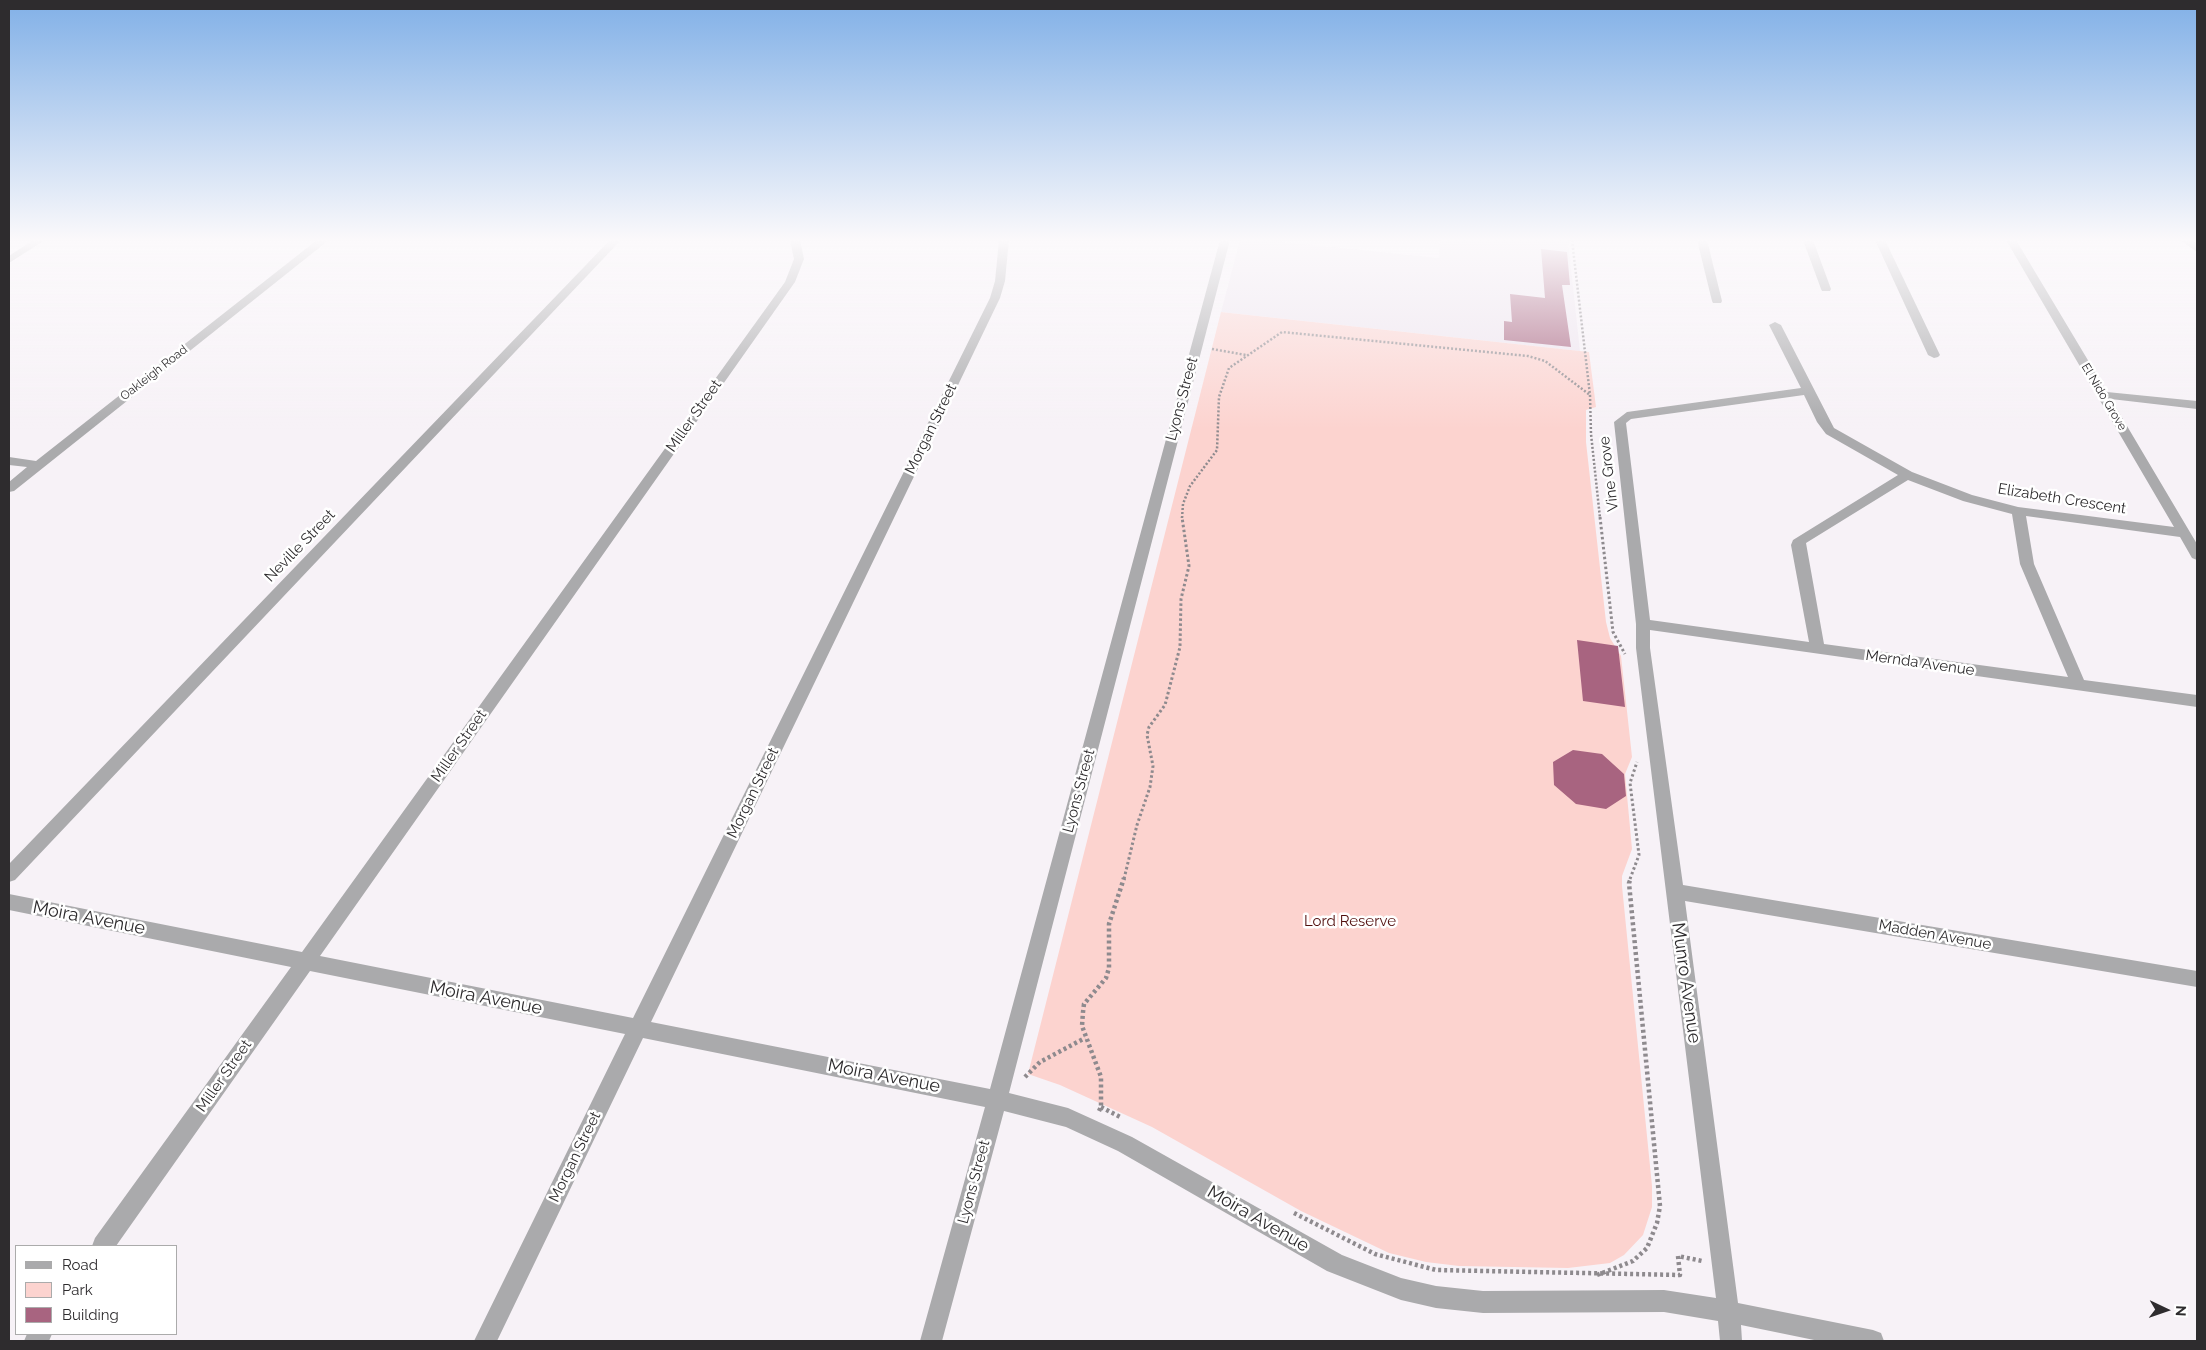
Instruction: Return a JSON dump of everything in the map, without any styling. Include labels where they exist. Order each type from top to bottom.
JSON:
[{"type":"street","name":"Oakleigh Road","points":[[9,488],[244,303]]},
{"type":"street","name":"Neville Street","points":[[9,874],[556,303]]},
{"type":"street","name":"Miller Street","points":[[104,1245],[775,303]]},
{"type":"street","name":"Morgan Street","points":[[485,1341],[993,303]]},
{"type":"street","name":"Lyons Street","points":[[930,1341],[997,1099],[1208,303]]},
{"type":"street","points":[[1910,303],[1934,355]]},
{"type":"street","name":"El Nido Grove","points":[[2048,303],[2197,554]]},
{"type":"street","name":"Elizabeth Crescent","points":[[1775,325],[1823,422],[1830,432],[1848,444],[1907,475],[1968,498],[2018,511],[2184,533]]},
{"type":"street","name":"Vine Grove","points":[[1643,624],[1620,420],[1627,416],[1808,391]]},
{"type":"street","points":[[2103,395],[2197,405]]},
{"type":"street","points":[[9,461],[38,466]]},
{"type":"street","points":[[1818,649],[1798,545],[1800,540],[1907,475]]},
{"type":"street","points":[[2018,511],[2027,564],[2078,684]]},
{"type":"street","name":"Mernda Avenue","points":[[1643,624],[2197,701]]},
{"type":"street","name":"Munro Avenue","points":[[1643,624],[1643,648],[1724,1265],[1731,1341]]},
{"type":"street","name":"Madden Avenue","points":[[1674,891],[2197,979]]},
{"type":"street","name":"Moira Avenue","points":[[9,902],[1027,1106],[1091,1128],[1169,1168],[1335,1263],[1401,1289],[1436,1297],[1483,1302],[1664,1301],[1727,1310],[1873,1341]]},
{"type":"path","points":[[1579,303],[1611,618],[1613,632],[1625,656]]},
{"type":"path","points":[[1091,1128],[1101,1107],[1098,1065],[1082,1026],[1084,1004],[1106,978],[1109,924],[1153,776],[1147,735],[1149,727],[1165,705],[1180,647],[1181,599],[1189,566],[1182,525],[1183,504],[1190,486],[1216,450],[1217,409],[1225,375],[1235,362],[1282,332],[1528,356],[1545,361],[1590,395]]},
{"type":"path","points":[[1209,348],[1246,355]]},
{"type":"path","points":[[1598,1275],[1633,1261],[1647,1248],[1657,1223],[1660,1206],[1629,883],[1639,855],[1630,783],[1639,759]]},
{"type":"path","points":[[1022,1079],[1040,1062],[1086,1038]]},
{"type":"path","points":[[1101,1107],[1127,1121]]},
{"type":"path","points":[[1288,1210],[1375,1254],[1436,1270],[1680,1276],[1678,1256],[1724,1265]]},
{"type":"shaded area","points":[[1223,303],[1575,303],[1580,351],[1221,312]]},
{"type":"green space","name":"Lord Reserve","points":[[1221,312],[1589,352],[1596,407],[1586,410],[1586,442],[1606,622],[1610,638],[1621,656],[1632,757],[1625,774],[1632,849],[1622,876],[1622,886],[1652,1186],[1652,1207],[1643,1235],[1624,1255],[1610,1263],[1568,1268],[1459,1266],[1426,1262],[1389,1253],[1301,1211],[1152,1127],[1060,1085],[1028,1074]]},
{"type":"building","points":[[1511,303],[1565,303],[1571,347],[1504,340],[1504,321],[1512,322]]},
{"type":"building","points":[[1577,640],[1618,646],[1625,707],[1583,701]]},
{"type":"building","points":[[1573,750],[1602,754],[1624,774],[1626,796],[1606,809],[1576,804],[1554,785],[1553,762]]}]
